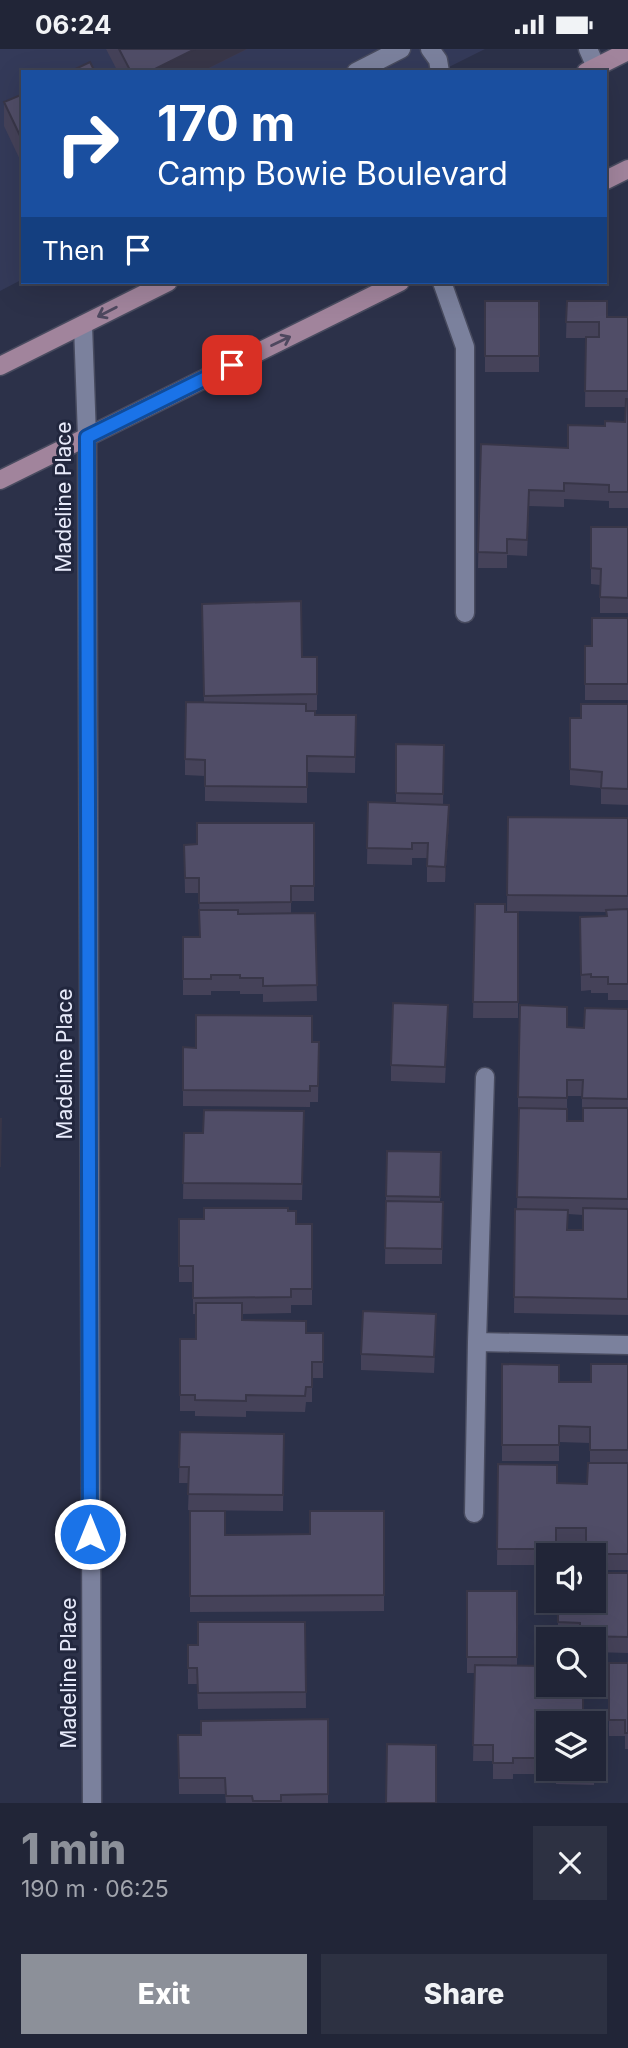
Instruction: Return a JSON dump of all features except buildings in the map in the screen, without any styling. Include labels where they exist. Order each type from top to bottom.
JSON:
[{"type":"main road","points":[[591,69],[628,51]]},
{"type":"main road","points":[[607,180],[628,169]]},
{"type":"main road","points":[[0,366],[164,284]]},
{"type":"main road","points":[[0,480],[396,284]]},
{"type":"street","points":[[360,70],[401,49]]},
{"type":"street","points":[[430,49],[438,60],[440,70]]},
{"type":"street","points":[[588,49],[591,69]]},
{"type":"street","points":[[443,284],[465,347],[465,613]]},
{"type":"street","name":"Madeline Place","points":[[83,325],[87,437],[92,1803]]},
{"type":"street","points":[[474,1513],[485,1077]]},
{"type":"street","points":[[477,1342],[628,1345]]},
{"type":"shaded area","points":[[0,49],[485,49],[443,70],[21,70],[21,280],[0,291]]},
{"type":"route","points":[[90,1534],[87,437],[232,365]]}]
